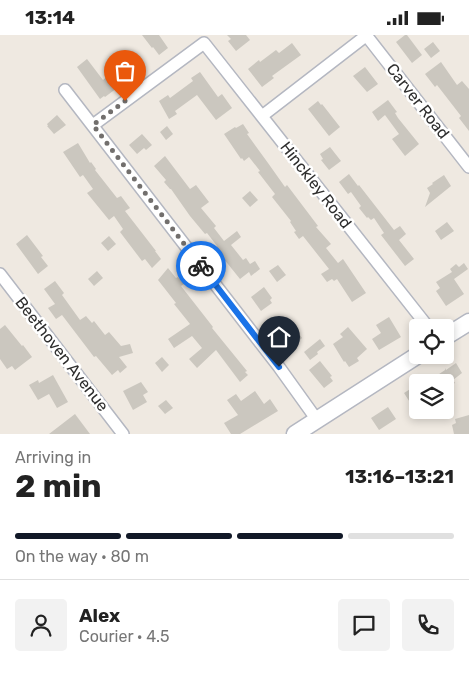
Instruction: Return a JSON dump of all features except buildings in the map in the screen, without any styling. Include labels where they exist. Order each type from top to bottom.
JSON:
[{"type":"street","points":[[262,116],[367,35]]},
{"type":"street","name":"Carver Road","points":[[367,35],[469,167]]},
{"type":"street","name":"Hinckley Road","points":[[93,125],[204,43],[422,319]]},
{"type":"street","points":[[65,90],[279,367],[317,420]]},
{"type":"street","name":"Beethoven Avenue","points":[[0,275],[123,434]]},
{"type":"street","points":[[454,331],[469,322]]},
{"type":"street","points":[[298,433],[409,361]]},
{"type":"way so far","points":[[125,101],[93,125],[201,266]]},
{"type":"route","points":[[201,266],[279,367]]}]
